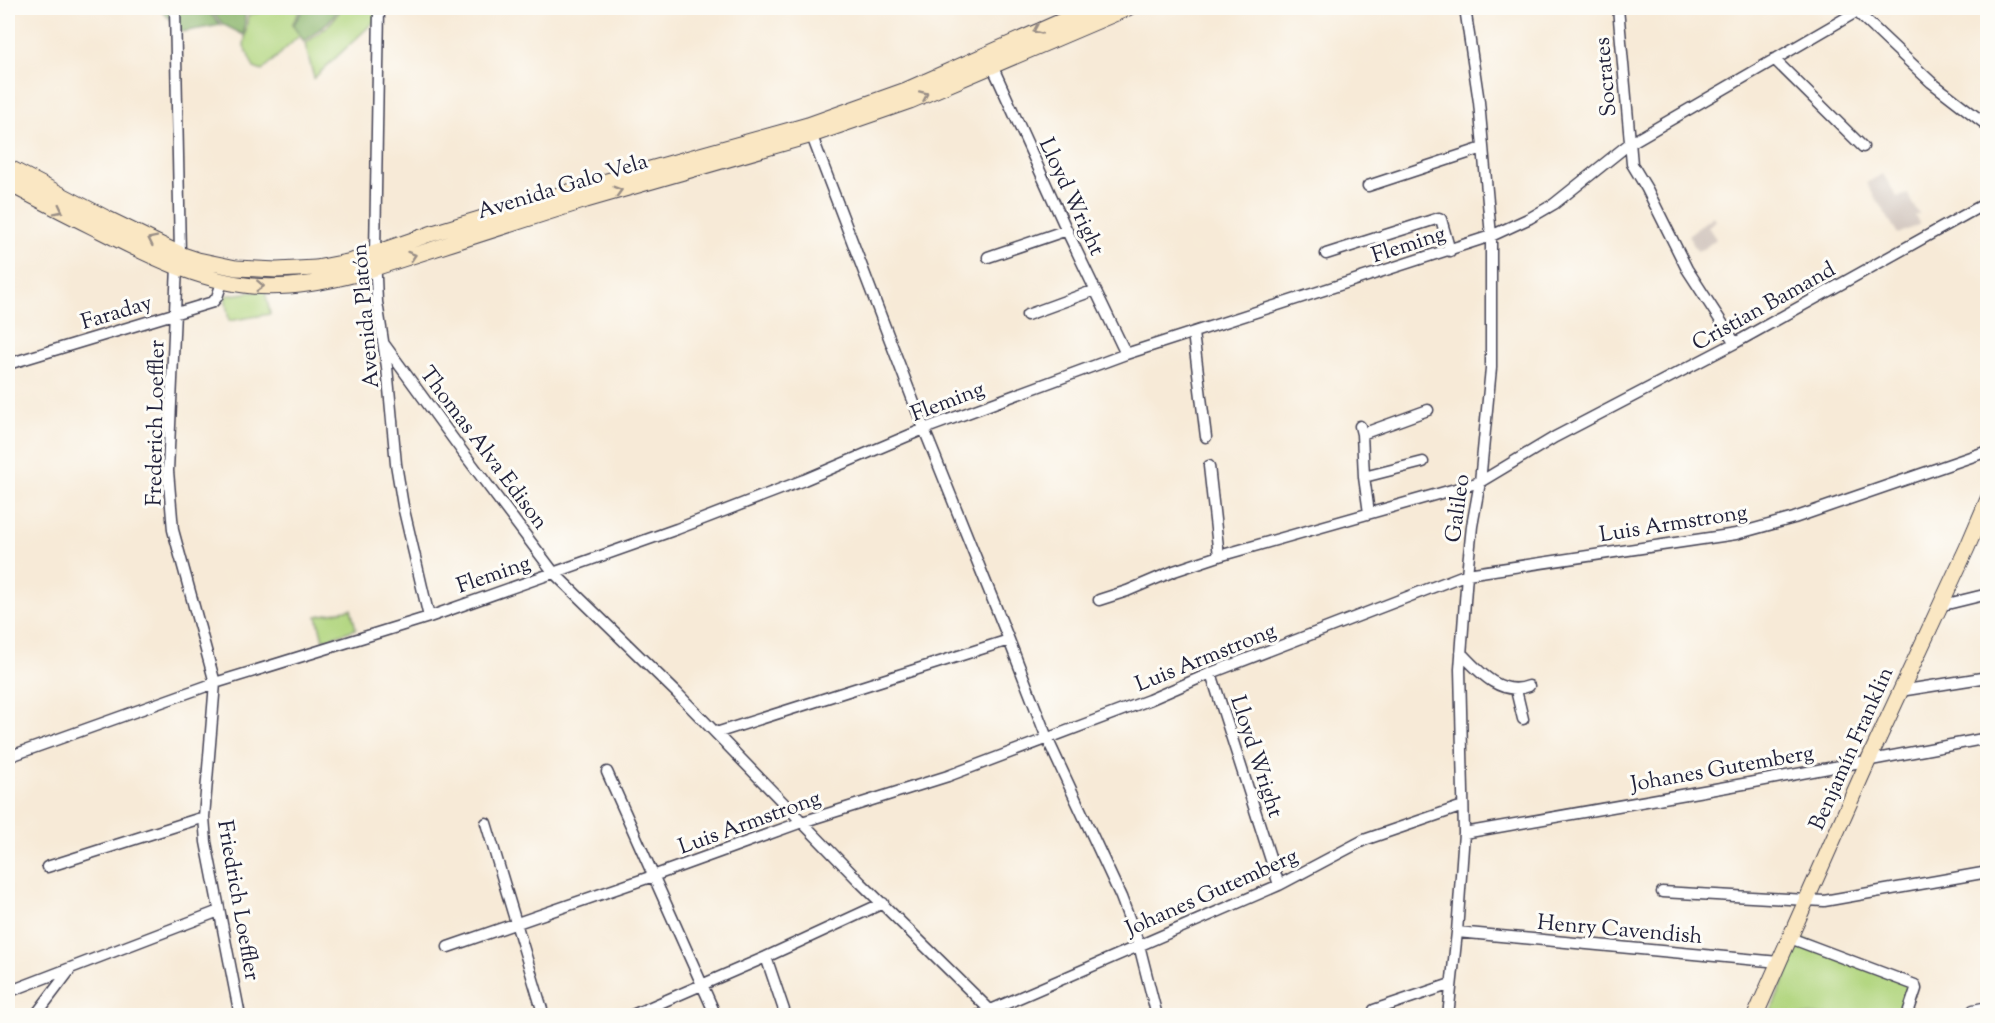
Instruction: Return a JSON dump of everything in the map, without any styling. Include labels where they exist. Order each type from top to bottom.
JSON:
[{"type":"main road","name":"Avenida Galo Vela","points":[[8,167],[179,260],[223,280],[252,286],[298,285],[337,279],[376,260],[584,194],[910,101],[1091,8]]},
{"type":"main road","name":"Avenida Galo Vela","points":[[989,59],[1128,8]]},
{"type":"main road","name":"Avenida Galo Vela","points":[[8,183],[144,253],[179,260],[277,270],[316,268],[352,261],[376,260]]},
{"type":"main road","name":"Benjamín Franklin","points":[[1755,1016],[1988,498]]},
{"type":"street","name":"Frederich Loeffler","points":[[175,8],[179,260],[168,471],[173,530],[215,683]]},
{"type":"street","name":"Avenida Platón","points":[[379,8],[377,302],[384,344],[396,464],[403,506],[429,616]]},
{"type":"street","name":"Galileo","points":[[1448,1016],[1464,833],[1461,653],[1467,573],[1480,482],[1491,368],[1491,236],[1479,102],[1465,8]]},
{"type":"street","name":"Socrates","points":[[1618,8],[1632,164],[1687,269],[1735,344]]},
{"type":"street","points":[[1860,9],[1931,82],[1988,126]]},
{"type":"street","name":"Fleming","points":[[8,757],[215,683],[429,616],[677,529],[804,480],[924,429],[1126,354],[1491,236],[1554,204],[1629,144],[1860,9]]},
{"type":"street","name":"Lloyd Wright","points":[[989,59],[1126,354]]},
{"type":"street","points":[[1774,59],[1863,147]]},
{"type":"street","points":[[810,130],[924,429],[1010,640],[1047,738],[1121,897],[1139,945],[1157,1016]]},
{"type":"street","points":[[1368,186],[1483,148]]},
{"type":"street","name":"Cristian Bamand","points":[[1098,600],[1219,556],[1480,482],[1555,437],[1735,344],[1988,202]]},
{"type":"street","points":[[1326,254],[1439,218],[1450,251]]},
{"type":"street","points":[[988,257],[1067,230]]},
{"type":"street","name":"Faraday","points":[[8,364],[213,302],[218,297],[223,280]]},
{"type":"street","points":[[1027,315],[1095,290]]},
{"type":"street","points":[[1193,333],[1206,437]]},
{"type":"street","name":"Thomas Alva Edison","points":[[384,344],[554,573],[993,1012]]},
{"type":"street","points":[[1369,513],[1361,430],[1428,410]]},
{"type":"street","name":"Luis Armstrong","points":[[448,947],[802,822],[948,776],[1149,700],[1211,673],[1467,573],[1736,534],[1794,518],[1988,451]]},
{"type":"street","points":[[1364,477],[1423,462]]},
{"type":"street","points":[[1209,466],[1219,556]]},
{"type":"street","points":[[1939,606],[1988,594]]},
{"type":"street","points":[[716,733],[1010,640]]},
{"type":"street","points":[[1461,653],[1486,678],[1503,687],[1516,690],[1529,687]]},
{"type":"street","name":"Lloyd Wright","points":[[1211,673],[1279,885]]},
{"type":"street","points":[[1900,691],[1988,677]]},
{"type":"street","name":"Friedrich Loeffler","points":[[215,683],[204,817],[206,842],[240,1016]]},
{"type":"street","points":[[1516,690],[1523,719]]},
{"type":"street","name":"Johanes Gutemberg","points":[[1464,833],[1988,738]]},
{"type":"street","points":[[607,772],[716,1016]]},
{"type":"street","name":"Johanes Gutemberg","points":[[977,1016],[993,1012],[1139,945],[1279,885],[1364,840],[1463,806]]},
{"type":"street","points":[[47,867],[204,817]]},
{"type":"street","points":[[486,823],[544,1016]]},
{"type":"street","points":[[1662,892],[1824,901],[1988,872]]},
{"type":"street","points":[[630,1016],[883,903]]},
{"type":"street","points":[[8,992],[219,911]]},
{"type":"street","name":"Henry Cavendish","points":[[1457,932],[1779,962]]},
{"type":"street","points":[[1790,938],[1915,985],[1908,1016]]},
{"type":"street","points":[[766,957],[786,1016]]},
{"type":"street","points":[[35,1016],[72,969]]},
{"type":"street","points":[[1374,1010],[1451,984]]},
{"type":"street","points":[[1972,1010],[1988,1007]]},
{"type":"shaded area","points":[[1883,174],[1897,197],[1908,194],[1919,214],[1915,216],[1920,224],[1898,234],[1866,183]]},
{"type":"shaded area","points":[[1713,216],[1715,220],[1708,227],[1716,239],[1697,251],[1688,235]]},
{"type":"green space","points":[[159,8],[175,10],[175,8],[205,8],[221,25],[182,32]]},
{"type":"green space","points":[[208,8],[243,8],[244,35],[224,25]]},
{"type":"green space","points":[[276,8],[301,8],[292,25],[300,35],[262,71],[254,68],[244,46],[248,15]]},
{"type":"green space","points":[[304,8],[340,8],[328,22],[304,42],[293,25]]},
{"type":"green space","points":[[342,8],[376,8],[377,19],[314,78],[305,44],[329,25]]},
{"type":"green space","points":[[265,290],[270,314],[229,321],[225,296]]},
{"type":"green space","points":[[351,609],[356,629],[323,640],[317,616]]},
{"type":"green space","points":[[1802,938],[1917,983],[1904,1015],[1769,1016]]}]
